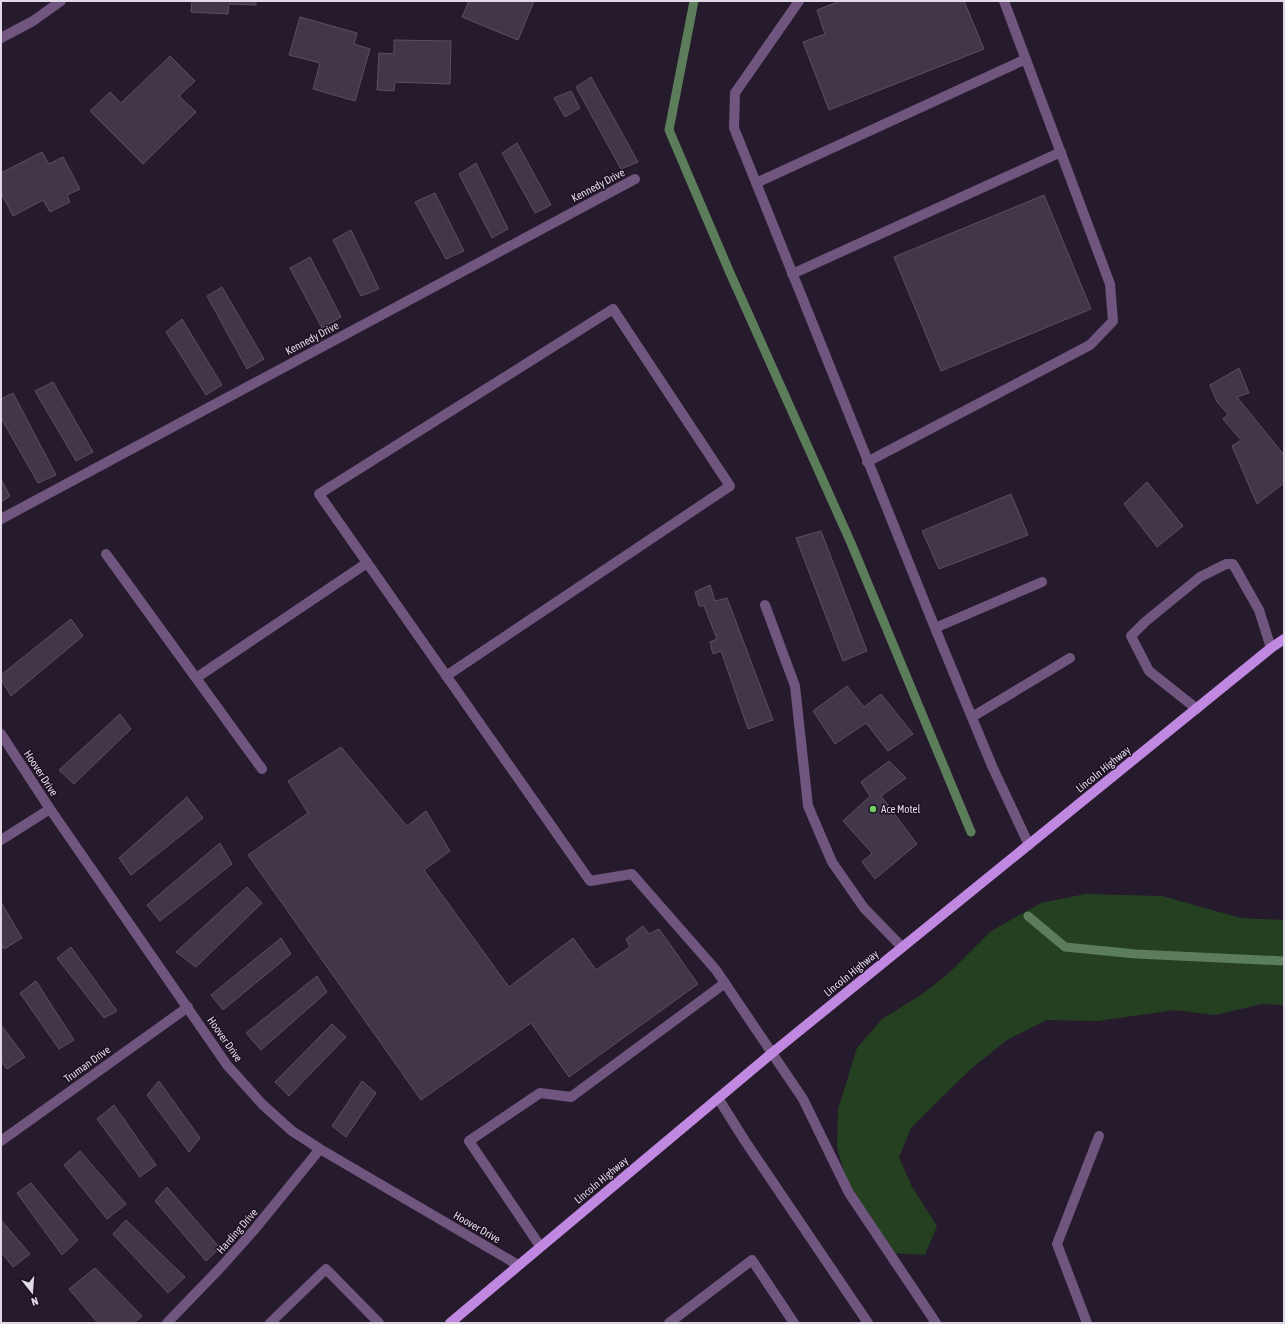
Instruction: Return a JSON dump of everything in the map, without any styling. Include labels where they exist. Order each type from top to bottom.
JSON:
[{"type":"main road","name":"Lincoln Highway","points":[[450,1323],[772,1053],[1197,709],[1284,636]]},
{"type":"main road","name":"Lincoln Highway","points":[[1271,648],[1284,639]]},
{"type":"street","points":[[1,38],[33,21],[61,1]]},
{"type":"street","points":[[799,1],[735,93],[734,128],[935,628],[992,766],[1028,845]]},
{"type":"street","points":[[868,462],[1090,345],[1113,321],[1110,284],[1004,1]]},
{"type":"street","points":[[756,183],[1026,59]]},
{"type":"street","points":[[792,274],[1060,152]]},
{"type":"street","name":"Kennedy Drive","points":[[1,519],[635,179]]},
{"type":"street","points":[[446,676],[730,486],[613,309],[319,494],[446,676],[590,881],[632,874],[725,982],[803,1099],[849,1193],[936,1323]]},
{"type":"street","points":[[106,554],[262,769]]},
{"type":"street","points":[[196,678],[367,563]]},
{"type":"street","points":[[1197,709],[1148,672],[1131,636],[1145,622],[1200,576],[1226,564],[1233,564],[1259,610],[1271,648]]},
{"type":"street","points":[[935,628],[1042,582]]},
{"type":"street","points":[[765,605],[795,686],[808,806],[832,862],[864,908],[902,947]]},
{"type":"street","points":[[972,717],[1070,658]]},
{"type":"street","name":"Hoover Drive","points":[[1,734],[50,809],[227,1065],[262,1104],[292,1131],[320,1150],[518,1265]]},
{"type":"street","points":[[1,840],[50,809]]},
{"type":"street","points":[[540,1246],[469,1141],[540,1094],[571,1097],[725,982]]},
{"type":"street","name":"Truman Drive","points":[[1,1141],[188,1007]]},
{"type":"street","points":[[718,1098],[745,1141],[868,1323]]},
{"type":"street","points":[[1087,1323],[1057,1244],[1099,1136]]},
{"type":"street","name":"Harding Drive","points":[[167,1323],[254,1230],[320,1150]]},
{"type":"street","points":[[669,1323],[752,1260],[794,1323]]},
{"type":"street","points":[[270,1323],[326,1269],[379,1323]]},
{"type":"green space","points":[[1085,894],[1162,896],[1241,918],[1284,920],[1284,1005],[1262,1004],[1215,1015],[1175,1010],[1098,1021],[1047,1020],[1007,1040],[973,1067],[911,1128],[899,1157],[912,1187],[937,1226],[925,1255],[890,1253],[847,1182],[837,1147],[838,1109],[857,1048],[882,1019],[921,995],[948,974],[991,931],[1041,903]]},
{"type":"building","points":[[192,1],[256,1],[256,5],[229,4],[228,14],[191,12]]},
{"type":"building","points":[[469,1],[534,1],[518,40],[462,17]]},
{"type":"building","points":[[840,1],[964,1],[984,49],[829,110],[803,42],[825,34],[817,10]]},
{"type":"building","points":[[300,17],[357,33],[354,44],[370,49],[355,101],[313,89],[320,63],[289,55]]},
{"type":"building","points":[[394,40],[451,41],[450,84],[395,82],[394,91],[377,90],[379,53],[394,54]]},
{"type":"building","points":[[170,56],[195,81],[179,96],[196,112],[143,164],[90,111],[110,92],[121,103]]},
{"type":"building","points":[[591,77],[638,162],[621,169],[576,87]]},
{"type":"building","points":[[571,91],[580,108],[565,117],[554,98]]},
{"type":"building","points":[[517,143],[551,205],[535,213],[502,153]]},
{"type":"building","points":[[42,152],[49,164],[63,157],[80,189],[67,195],[70,202],[50,212],[43,200],[13,216],[1,193],[1,173]]},
{"type":"building","points":[[476,163],[508,229],[492,238],[459,174]]},
{"type":"building","points":[[435,193],[464,251],[446,259],[415,202]]},
{"type":"building","points":[[1044,195],[1091,309],[941,371],[894,257]]},
{"type":"building","points":[[351,230],[379,289],[361,296],[333,240]]},
{"type":"building","points":[[310,257],[341,317],[322,328],[290,268]]},
{"type":"building","points":[[222,287],[264,359],[247,369],[207,296]]},
{"type":"building","points":[[182,319],[222,385],[206,395],[166,332]]},
{"type":"building","points":[[1239,368],[1249,393],[1237,397],[1284,455],[1284,483],[1257,504],[1232,446],[1241,440],[1223,419],[1228,414],[1217,402],[1210,385]]},
{"type":"building","points":[[53,382],[93,452],[76,461],[35,391]]},
{"type":"building","points":[[13,393],[56,475],[38,483],[1,418],[1,399]]},
{"type":"building","points":[[1,479],[10,496],[1,502]]},
{"type":"building","points":[[1147,482],[1183,526],[1157,547],[1124,504]]},
{"type":"building","points":[[1011,494],[1028,535],[939,569],[922,531]]},
{"type":"building","points":[[821,531],[867,651],[843,661],[796,538]]},
{"type":"building","points":[[710,585],[715,601],[727,598],[773,720],[748,729],[721,651],[713,654],[710,642],[717,639],[704,606],[699,606],[695,592]]},
{"type":"building","points":[[71,619],[83,636],[11,696],[1,679],[1,675]]},
{"type":"building","points":[[847,686],[864,707],[881,694],[913,734],[888,751],[866,723],[835,744],[813,711]]},
{"type":"building","points":[[120,714],[131,729],[74,784],[59,770]]},
{"type":"building","points":[[341,747],[407,826],[426,811],[450,851],[424,870],[509,987],[573,938],[596,970],[630,947],[626,939],[643,926],[649,934],[659,929],[698,984],[569,1077],[531,1023],[421,1100],[248,855],[308,813],[288,781]]},
{"type":"building","name":"Ace Motel","points":[[889,761],[906,778],[881,796],[917,844],[875,879],[862,862],[872,853],[843,821],[870,796],[861,782]]},
{"type":"building","points":[[187,797],[203,818],[131,875],[119,858]]},
{"type":"building","points":[[220,843],[232,864],[160,921],[147,905]]},
{"type":"building","points":[[247,887],[262,903],[196,967],[176,952]]},
{"type":"building","points":[[1,902],[22,938],[4,949],[1,944]]},
{"type":"building","points":[[281,938],[291,954],[223,1010],[211,995]]},
{"type":"building","points":[[71,947],[117,1011],[104,1018],[57,958]]},
{"type":"building","points":[[317,976],[327,992],[261,1050],[246,1033]]},
{"type":"building","points":[[36,981],[74,1040],[59,1049],[20,993]]},
{"type":"building","points":[[332,1024],[346,1037],[289,1096],[275,1082]]},
{"type":"building","points":[[1,1025],[25,1057],[7,1069],[1,1061]]},
{"type":"building","points":[[159,1081],[200,1138],[189,1152],[147,1095]]},
{"type":"building","points":[[362,1081],[376,1093],[346,1137],[332,1126]]},
{"type":"building","points":[[114,1105],[156,1165],[140,1177],[97,1119]]},
{"type":"building","points":[[80,1151],[126,1204],[107,1219],[64,1165]]},
{"type":"building","points":[[31,1183],[78,1240],[62,1255],[17,1193]]},
{"type":"building","points":[[167,1187],[220,1248],[206,1261],[155,1201]]},
{"type":"building","points":[[1,1220],[30,1254],[13,1267],[1,1252]]},
{"type":"building","points":[[126,1220],[185,1277],[168,1293],[113,1234]]},
{"type":"building","points":[[95,1268],[142,1316],[134,1323],[98,1323],[69,1289]]},
{"type":"waterway","points":[[694,1],[669,130],[730,273],[851,543],[971,832]]},
{"type":"waterway","points":[[1028,916],[1065,947],[1136,954],[1284,961]]},
{"type":"place","name":"Ace Motel","points":[[873,809]]}]
